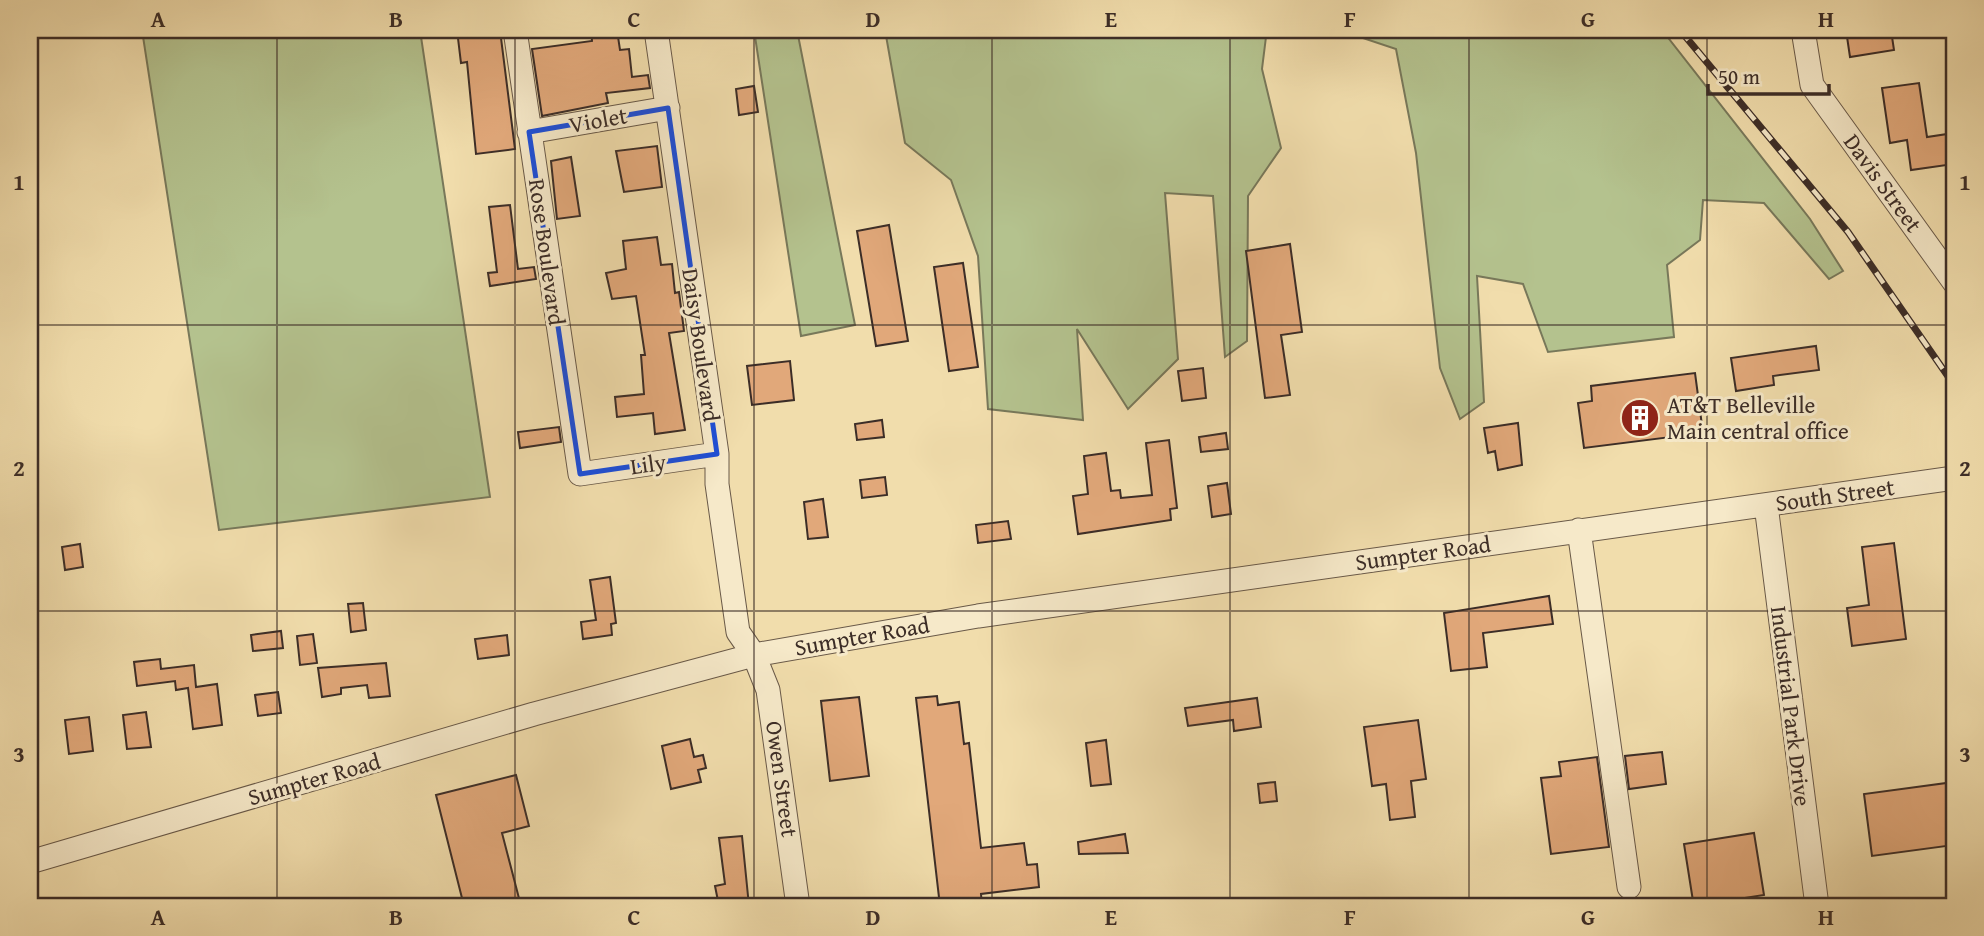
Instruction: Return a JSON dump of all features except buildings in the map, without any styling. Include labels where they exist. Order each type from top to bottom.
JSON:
[{"type":"street","name":"Rose Boulevard","points":[[514,30],[580,474]]},
{"type":"street","name":"Daisy Boulevard","points":[[656,30],[716,454],[717,484],[738,632],[754,655]]},
{"type":"street","name":"Davis Street","points":[[1803,30],[1812,85],[1954,282]]},
{"type":"street","name":"Violet","points":[[529,132],[668,108]]},
{"type":"street","name":"Lily","points":[[580,474],[716,454]]},
{"type":"street","name":"South Street","points":[[1715,512],[1954,478]]},
{"type":"street","name":"Industrial Park Drive","points":[[1766,505],[1817,906]]},
{"type":"street","name":"Sumpter Road","points":[[30,862],[534,714],[754,655],[978,616],[1715,512]]},
{"type":"street","points":[[1580,530],[1629,887]]},
{"type":"street","name":"Owen Street","points":[[754,655],[768,690],[798,906]]},
{"type":"highlighted area","points":[[668,108],[717,454],[580,474],[529,132]]},
{"type":"green space","points":[[142,30],[420,30],[490,497],[219,530]]},
{"type":"green space","points":[[754,30],[797,30],[855,325],[801,336]]},
{"type":"green space","points":[[885,30],[1662,30],[1810,219],[1843,271],[1829,279],[1764,203],[1703,200],[1700,240],[1667,265],[1674,337],[1548,352],[1523,284],[1477,276],[1484,402],[1460,419],[1440,368],[1416,153],[1396,49],[1360,37],[1266,37],[1262,69],[1281,148],[1248,196],[1247,341],[1225,357],[1213,196],[1165,193],[1178,359],[1128,409],[1077,329],[1083,420],[988,409],[978,256],[951,180],[905,143]]},
{"type":"railway","points":[[1680,30],[1848,232],[1954,385]]},
{"type":"place","name":"AT&T Belleville Main central office","points":[[1640,418]]}]
